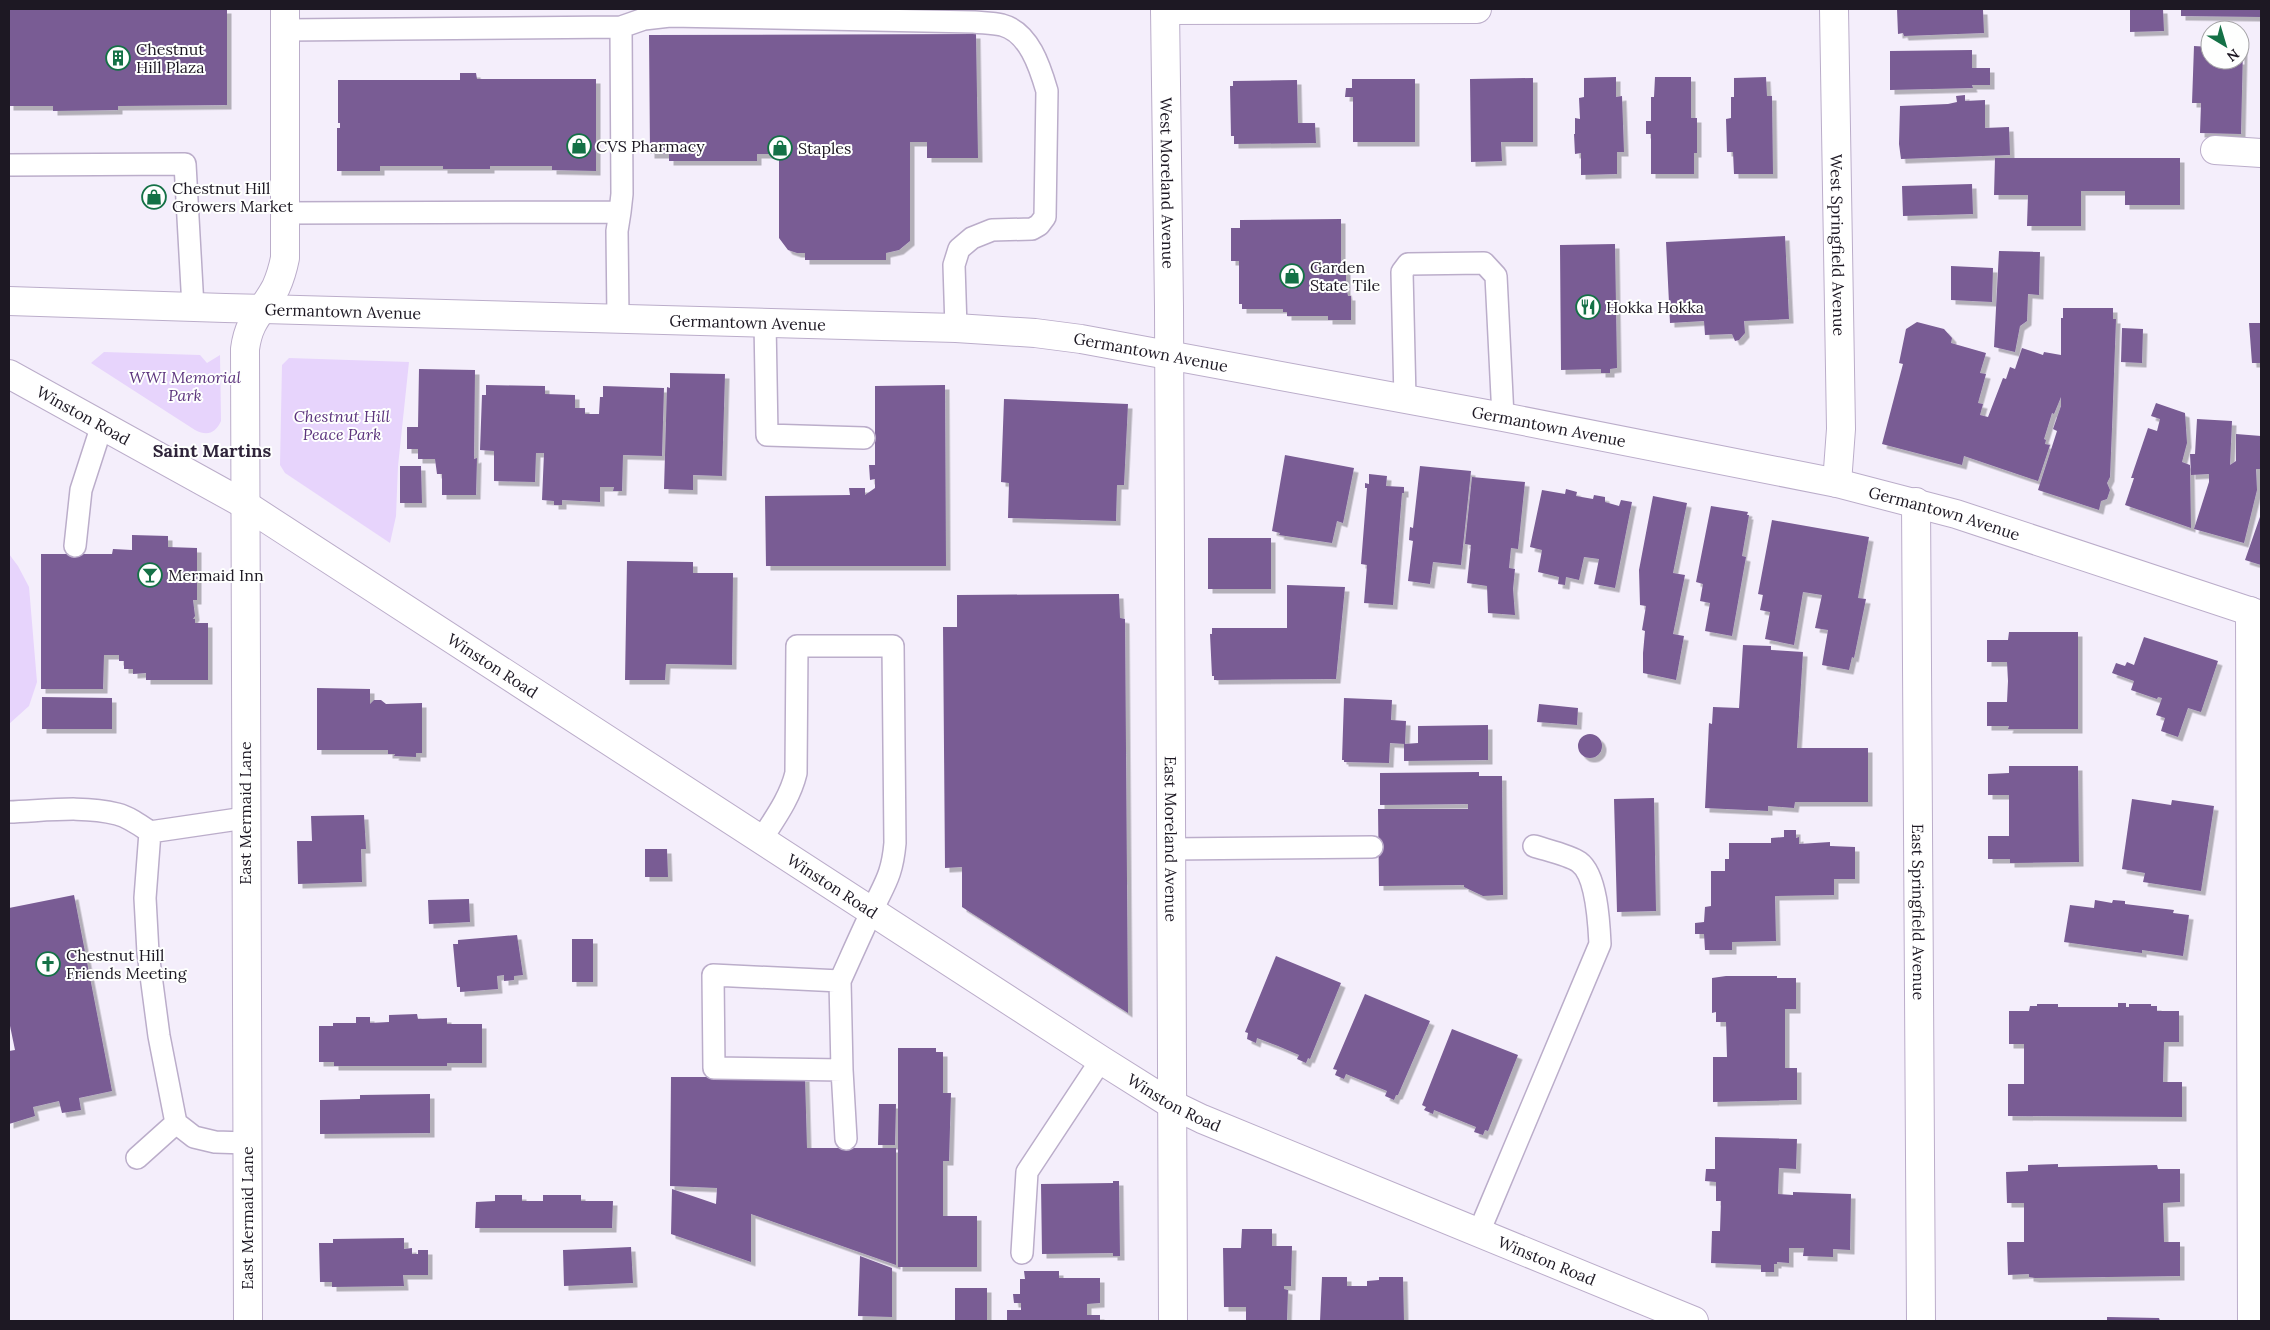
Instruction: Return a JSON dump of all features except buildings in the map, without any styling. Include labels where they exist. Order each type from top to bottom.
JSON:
[{"type":"street","points":[[1165,10],[1477,9]]},
{"type":"street","name":"West Springfield Avenue","points":[[1834,9],[1841,416],[1837,483]]},
{"type":"street","name":"West Moreland Avenue","points":[[1165,10],[1168,356]]},
{"type":"street","name":"East Mermaid Lane","points":[[248,1321],[245,349],[249,328],[260,308],[273,292],[282,273],[285,258],[285,19]]},
{"type":"street","points":[[2216,150],[2261,153]]},
{"type":"street","name":"Germantown Avenue","points":[[9,301],[956,328],[1026,332],[1081,338],[1168,356],[1503,417],[1837,483],[1916,502],[2256,613]]},
{"type":"street","name":"East Moreland Avenue","points":[[1168,356],[1173,1321]]},
{"type":"street","name":"Winston Road","points":[[9,374],[244,504],[1171,1104],[1202,1119],[1694,1321]]},
{"type":"street","name":"East Springfield Avenue","points":[[1916,502],[1921,1321]]},
{"type":"street","points":[[2252,1321],[2256,613]]},
{"type":"lane","points":[[285,19],[620,27],[644,19],[670,16],[974,22],[1003,26],[1020,36],[1031,50],[1042,72],[1047,92],[1045,217],[1039,225],[1032,229],[992,230],[972,238],[959,249],[954,266],[956,328]]},
{"type":"lane","points":[[618,318],[617,231],[622,194],[620,27]]},
{"type":"lane","points":[[9,165],[185,164],[193,307]]},
{"type":"lane","points":[[284,213],[620,212]]},
{"type":"lane","points":[[1404,399],[1402,272],[1408,264],[1484,263],[1496,276],[1503,417]]},
{"type":"lane","points":[[766,322],[767,435],[864,438]]},
{"type":"lane","points":[[74,546],[81,490],[102,425]]},
{"type":"lane","points":[[761,840],[783,806],[792,788],[796,773],[797,646],[893,646],[894,853],[889,880],[872,910],[840,981],[846,1139]]},
{"type":"lane","points":[[9,812],[88,810],[116,814],[136,822],[150,832],[245,818]]},
{"type":"lane","points":[[150,832],[145,898],[148,953],[160,1046],[176,1123],[194,1137],[215,1142],[247,1143]]},
{"type":"lane","points":[[1479,1232],[1600,944],[1599,915],[1593,884],[1580,862],[1534,846]]},
{"type":"lane","points":[[1170,849],[1372,847]]},
{"type":"lane","points":[[840,981],[714,975],[714,1068],[842,1070]]},
{"type":"lane","points":[[1022,1253],[1027,1172],[1101,1060]]},
{"type":"lane","points":[[137,1158],[176,1123]]},
{"type":"green space","name":"WWI Memorial Park","points":[[104,352],[200,355],[207,363],[220,355],[221,421],[219,425],[210,433],[195,430],[91,363]]},
{"type":"green space","name":"Chestnut Hill Peace Park","points":[[289,358],[409,362],[398,466],[396,516],[390,543],[285,473],[280,465],[282,365]]},
{"type":"green space","points":[[9,554],[29,587],[37,682],[29,706],[9,724]]},
{"type":"place","name":"Chestnut Hill Plaza","points":[[118,58]]},
{"type":"place","name":"CVS Pharmacy","points":[[579,146]]},
{"type":"place","name":"Staples","points":[[780,148]]},
{"type":"place","name":"Chestnut Hill Growers Market","points":[[154,197]]},
{"type":"place","name":"Garden State Tile","points":[[1292,276]]},
{"type":"place","name":"Hokka Hokka","points":[[1588,307]]},
{"type":"place","name":"Mermaid Inn","points":[[150,575]]},
{"type":"place","name":"Chestnut Hill Friends Meeting","points":[[48,964]]},
{"type":"district","name":"Saint Martins","points":[[212,450]]}]
